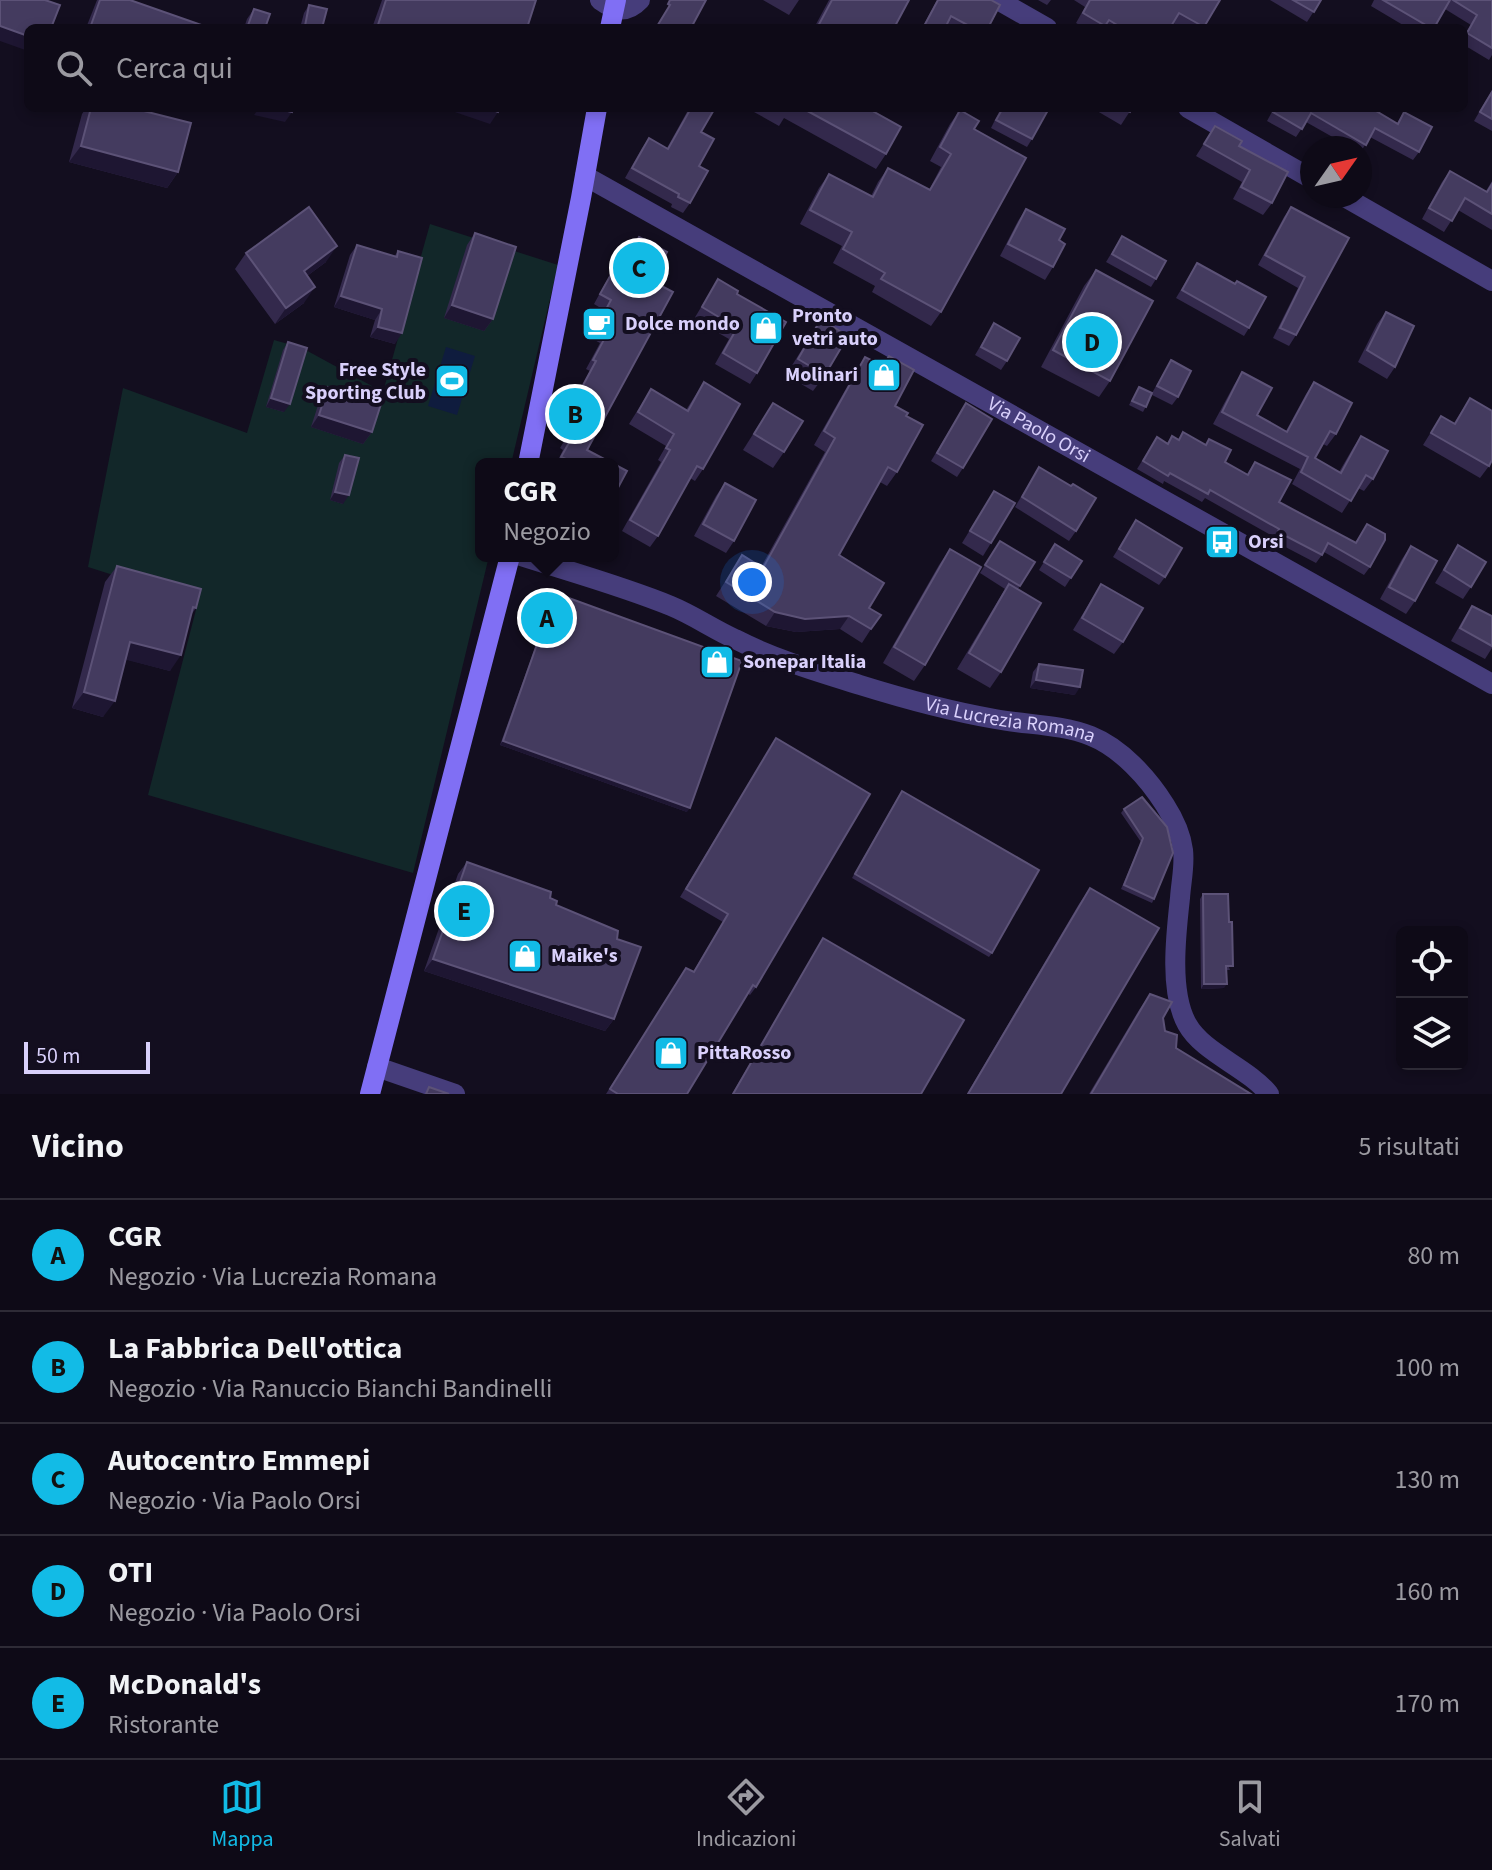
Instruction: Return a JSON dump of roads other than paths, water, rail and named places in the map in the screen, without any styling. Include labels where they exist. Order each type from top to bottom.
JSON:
[{"type":"street","points":[[610,9],[629,9],[640,0]]},
{"type":"street","points":[[998,0],[1040,24]]},
{"type":"street","points":[[529,458],[596,112]]},
{"type":"street","points":[[1195,112],[1300,172]]},
{"type":"street","name":"Via Paolo Orsi","points":[[585,176],[1492,684]]},
{"type":"street","points":[[1364,208],[1492,281]]},
{"type":"street","points":[[370,1094],[508,562]]},
{"type":"street","name":"Via Lucrezia Romana","points":[[539,562],[668,605],[754,648],[849,682],[954,711],[1074,731],[1107,745],[1152,787],[1170,814],[1182,841],[1184,868],[1177,964],[1183,1015],[1196,1037],[1254,1078],[1269,1094]]},
{"type":"street","points":[[377,1067],[455,1094]]},
{"type":"water","name":"Free Style Sporting Club","points":[[446,347],[475,356],[457,415],[428,406]]},
{"type":"place","name":"Autocentro Emmepi","points":[[639,268]]},
{"type":"place","name":"Dolce mondo","points":[[599,324]]},
{"type":"place","name":"Pronto vetri auto","points":[[766,328]]},
{"type":"place","name":"OTI","points":[[1092,342]]},
{"type":"place","name":"Molinari","points":[[884,375]]},
{"type":"place","name":"Free Style Sporting Club","points":[[452,381]]},
{"type":"place","name":"La Fabbrica Dell'ottica","points":[[575,414]]},
{"type":"place","name":"Orsi","points":[[1222,542]]},
{"type":"place","name":"CGR","points":[[547,618]]},
{"type":"place","name":"Sonepar Italia","points":[[717,662]]},
{"type":"place","name":"McDonald's","points":[[464,911]]},
{"type":"place","name":"Maike's","points":[[525,956]]},
{"type":"place","name":"PittaRosso","points":[[671,1053]]}]
